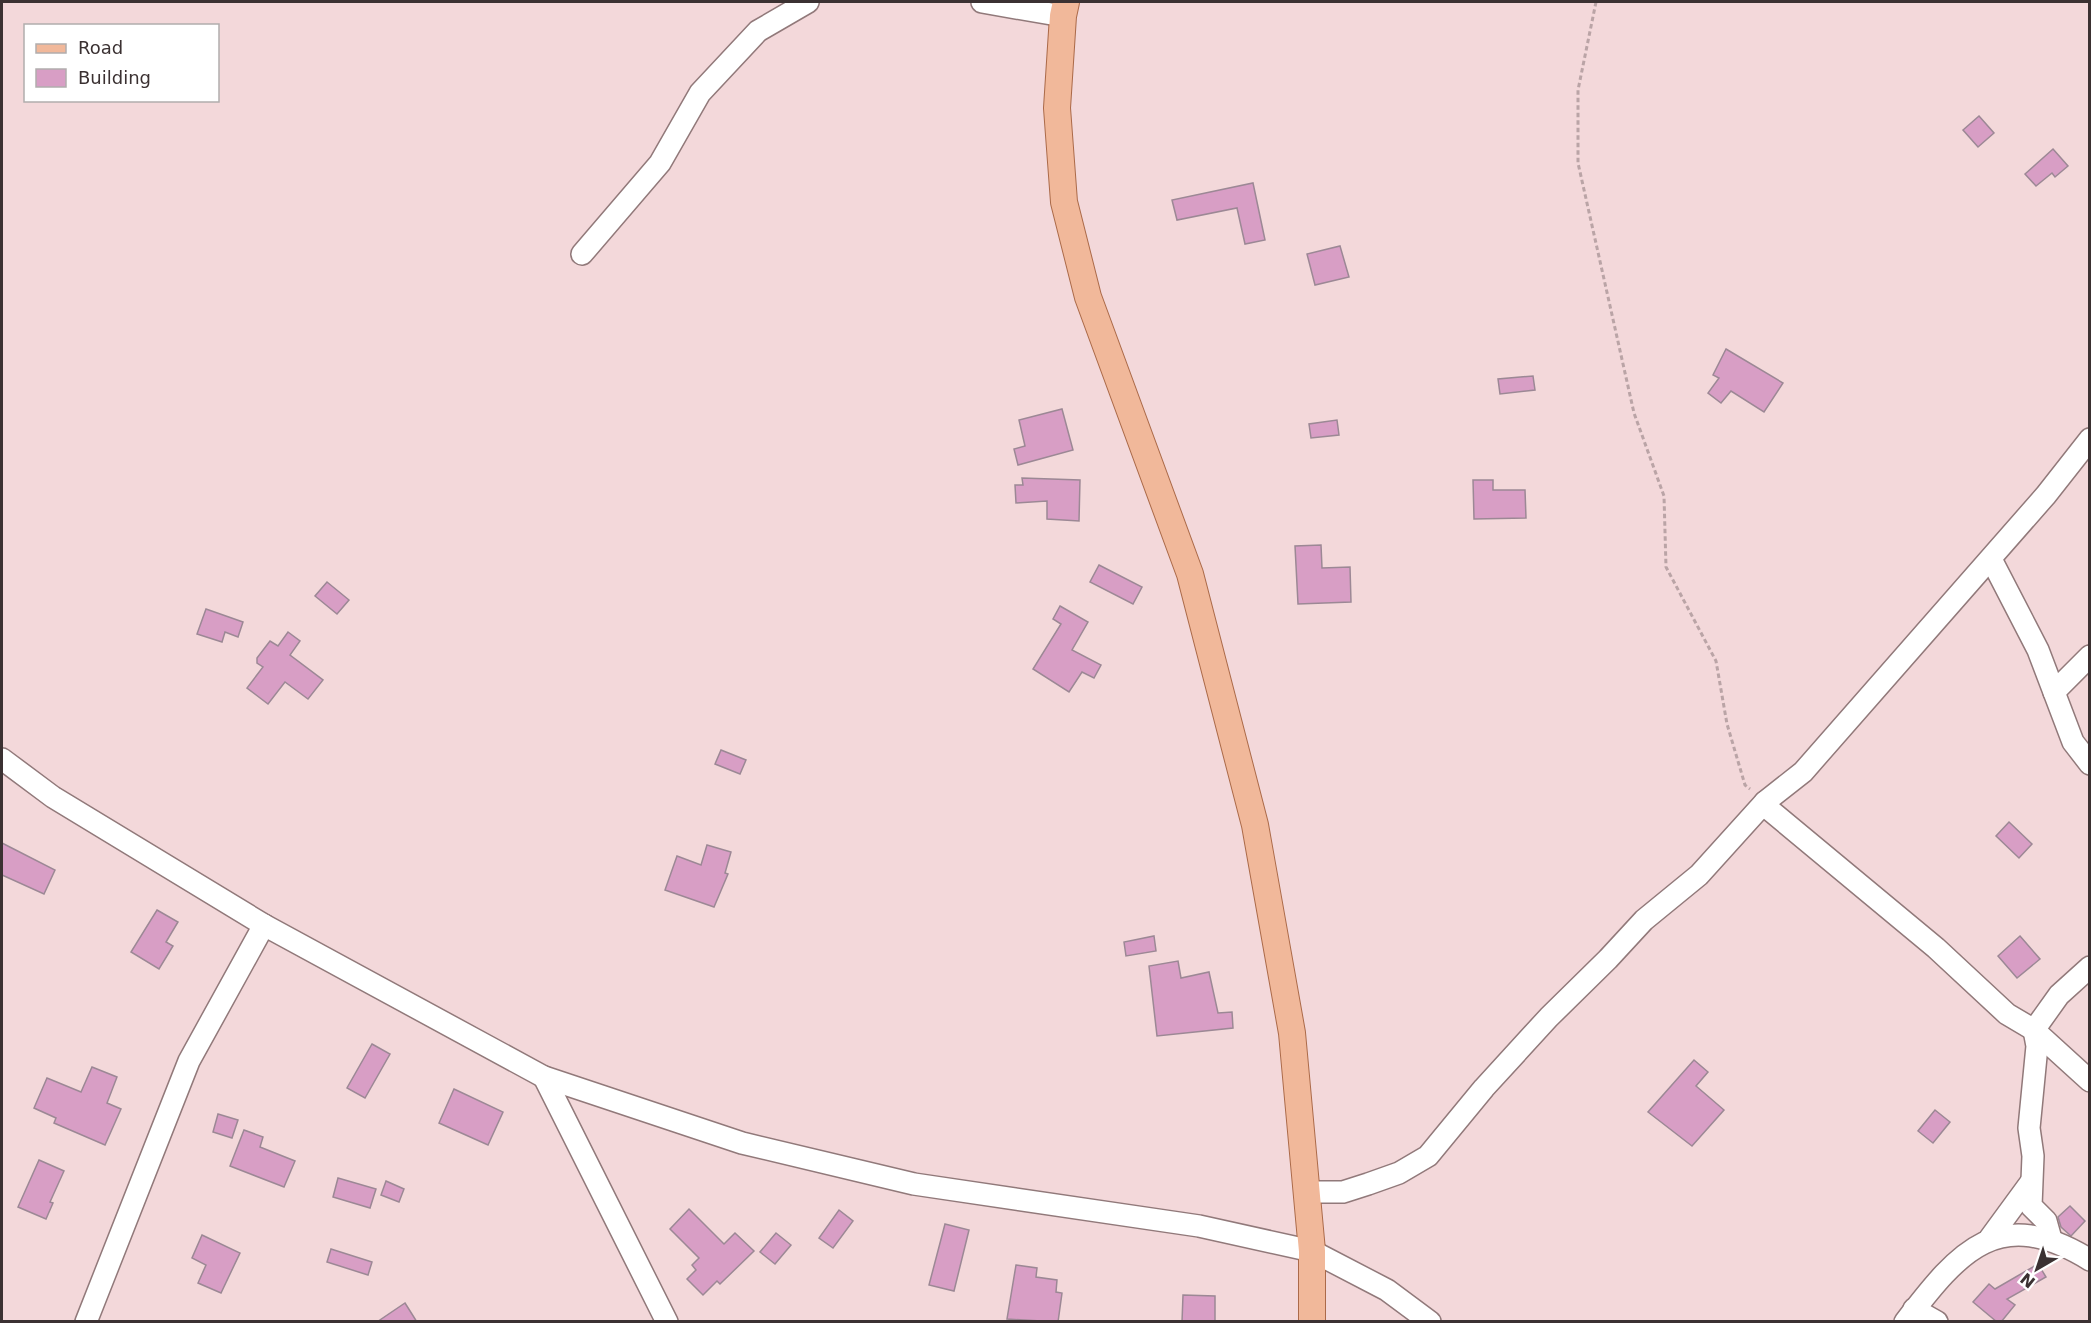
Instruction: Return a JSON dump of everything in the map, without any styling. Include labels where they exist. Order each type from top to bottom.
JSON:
[{"type":"main road","points":[[1065,9],[1058,108],[1064,202],[1088,297],[1190,574],[1255,825],[1292,1033],[1312,1251],[1312,1322]]},
{"type":"street","points":[[582,254],[660,163],[700,93],[758,31],[808,2]]},
{"type":"street","points":[[982,2],[1065,9]]},
{"type":"street","points":[[1305,1192],[1351,1189],[1399,1173],[1428,1156],[1484,1088],[1548,1017],[1608,960],[1644,920],[1699,875],[1765,802],[1803,772],[1991,559],[2090,439]]},
{"type":"street","points":[[1991,559],[2038,650],[2073,742],[2090,764]]},
{"type":"street","points":[[2054,692],[2090,656]]},
{"type":"street","points":[[2,759],[53,797],[264,925],[544,1077],[742,1143],[914,1184],[1199,1227],[1312,1251],[1387,1290],[1430,1322]]},
{"type":"street","points":[[1765,802],[1771,811],[1936,948],[2007,1014],[2034,1030],[2090,1081]]},
{"type":"street","points":[[86,1322],[189,1061],[264,925]]},
{"type":"street","points":[[2052,1239],[2046,1221],[2031,1206],[2033,1156],[2030,1128],[2037,1046],[2034,1030],[2059,995],[2090,967]]},
{"type":"street","points":[[544,1077],[667,1322]]},
{"type":"street","points":[[1936,1322],[1909,1315],[1938,1279],[1968,1251],[1990,1238],[2031,1182]]},
{"type":"street","points":[[1990,1238],[2020,1236],[2052,1239],[2090,1260]]},
{"type":"path","points":[[1596,2],[1578,90],[1581,174],[1634,413],[1664,496],[1666,567],[1716,661],[1726,724],[1745,785],[1765,802]]},
{"type":"building","points":[[1979,116],[1994,133],[1978,147],[1963,130]]},
{"type":"building","points":[[2053,149],[2068,166],[2055,177],[2052,173],[2036,186],[2025,174]]},
{"type":"building","points":[[1253,183],[1265,240],[1245,244],[1237,208],[1177,220],[1172,200]]},
{"type":"building","points":[[1340,246],[1349,277],[1315,285],[1307,254]]},
{"type":"building","points":[[1726,349],[1783,383],[1764,412],[1731,391],[1721,403],[1708,393],[1719,378],[1713,375]]},
{"type":"building","points":[[1533,376],[1535,390],[1500,394],[1498,379]]},
{"type":"building","points":[[1062,409],[1073,450],[1018,465],[1014,449],[1025,446],[1019,420]]},
{"type":"building","points":[[1337,420],[1339,435],[1311,438],[1309,424]]},
{"type":"building","points":[[1022,478],[1080,480],[1079,521],[1047,519],[1047,501],[1016,503],[1015,485],[1023,485]]},
{"type":"building","points":[[1473,480],[1493,480],[1493,490],[1525,490],[1526,518],[1474,519]]},
{"type":"building","points":[[1321,545],[1322,568],[1350,567],[1351,602],[1298,604],[1295,546]]},
{"type":"building","points":[[1099,565],[1142,587],[1133,604],[1090,582]]},
{"type":"building","points":[[327,582],[349,600],[337,614],[315,596]]},
{"type":"building","points":[[1060,606],[1088,622],[1072,650],[1101,665],[1094,678],[1082,672],[1069,692],[1033,669],[1061,624],[1053,619]]},
{"type":"building","points":[[206,609],[243,622],[238,637],[225,632],[222,642],[197,634]]},
{"type":"building","points":[[288,632],[300,641],[290,655],[323,680],[308,699],[285,682],[268,704],[247,688],[263,667],[257,663],[257,658],[270,641],[278,646]]},
{"type":"building","points":[[721,750],[746,760],[740,774],[715,764]]},
{"type":"building","points":[[2009,822],[2032,844],[2019,858],[1996,836]]},
{"type":"building","points":[[2,843],[55,870],[44,894],[2,875]]},
{"type":"building","points":[[707,845],[731,852],[725,873],[728,874],[714,907],[665,890],[677,856],[701,865]]},
{"type":"building","points":[[157,910],[178,922],[166,942],[173,946],[159,969],[131,952]]},
{"type":"building","points":[[1154,936],[1156,951],[1126,956],[1124,942]]},
{"type":"building","points":[[2020,936],[2040,959],[2017,978],[1998,956]]},
{"type":"building","points":[[1178,961],[1181,978],[1209,972],[1218,1013],[1232,1012],[1233,1028],[1157,1036],[1149,966]]},
{"type":"building","points":[[372,1044],[390,1054],[365,1098],[347,1088]]},
{"type":"building","points":[[1694,1060],[1708,1072],[1696,1086],[1724,1110],[1692,1146],[1648,1112]]},
{"type":"building","points":[[92,1067],[117,1077],[107,1103],[121,1109],[105,1145],[54,1123],[56,1118],[34,1108],[47,1078],[81,1092]]},
{"type":"building","points":[[454,1089],[503,1112],[488,1145],[439,1123]]},
{"type":"building","points":[[1935,1110],[1950,1122],[1933,1143],[1918,1131]]},
{"type":"building","points":[[218,1114],[238,1120],[232,1138],[213,1132]]},
{"type":"building","points":[[244,1130],[263,1137],[260,1147],[295,1161],[284,1187],[230,1166]]},
{"type":"building","points":[[39,1160],[64,1171],[50,1202],[53,1203],[46,1219],[18,1207]]},
{"type":"building","points":[[338,1178],[376,1189],[370,1208],[333,1197]]},
{"type":"building","points":[[386,1181],[404,1189],[399,1202],[381,1195]]},
{"type":"building","points":[[2070,1206],[2085,1221],[2071,1236],[2061,1227],[2058,1217]]},
{"type":"building","points":[[689,1209],[724,1244],[735,1233],[754,1251],[720,1284],[717,1281],[703,1295],[687,1279],[696,1270],[692,1265],[699,1258],[670,1229]]},
{"type":"building","points":[[839,1210],[853,1221],[833,1248],[819,1238]]},
{"type":"building","points":[[945,1224],[969,1230],[954,1291],[929,1285]]},
{"type":"building","points":[[776,1233],[791,1245],[775,1264],[760,1252]]},
{"type":"building","points":[[202,1235],[240,1253],[221,1293],[198,1283],[206,1265],[192,1258]]},
{"type":"building","points":[[331,1249],[372,1262],[368,1275],[327,1262]]},
{"type":"building","points":[[2038,1264],[2046,1277],[2007,1299],[2015,1305],[2001,1322],[1997,1322],[1973,1302],[1989,1284],[1995,1289]]},
{"type":"building","points":[[1016,1265],[1037,1268],[1036,1277],[1057,1280],[1056,1292],[1062,1293],[1058,1322],[1007,1319]]},
{"type":"building","points":[[1183,1295],[1215,1296],[1215,1322],[1182,1322]]},
{"type":"building","points":[[405,1303],[417,1322],[377,1322]]}]
